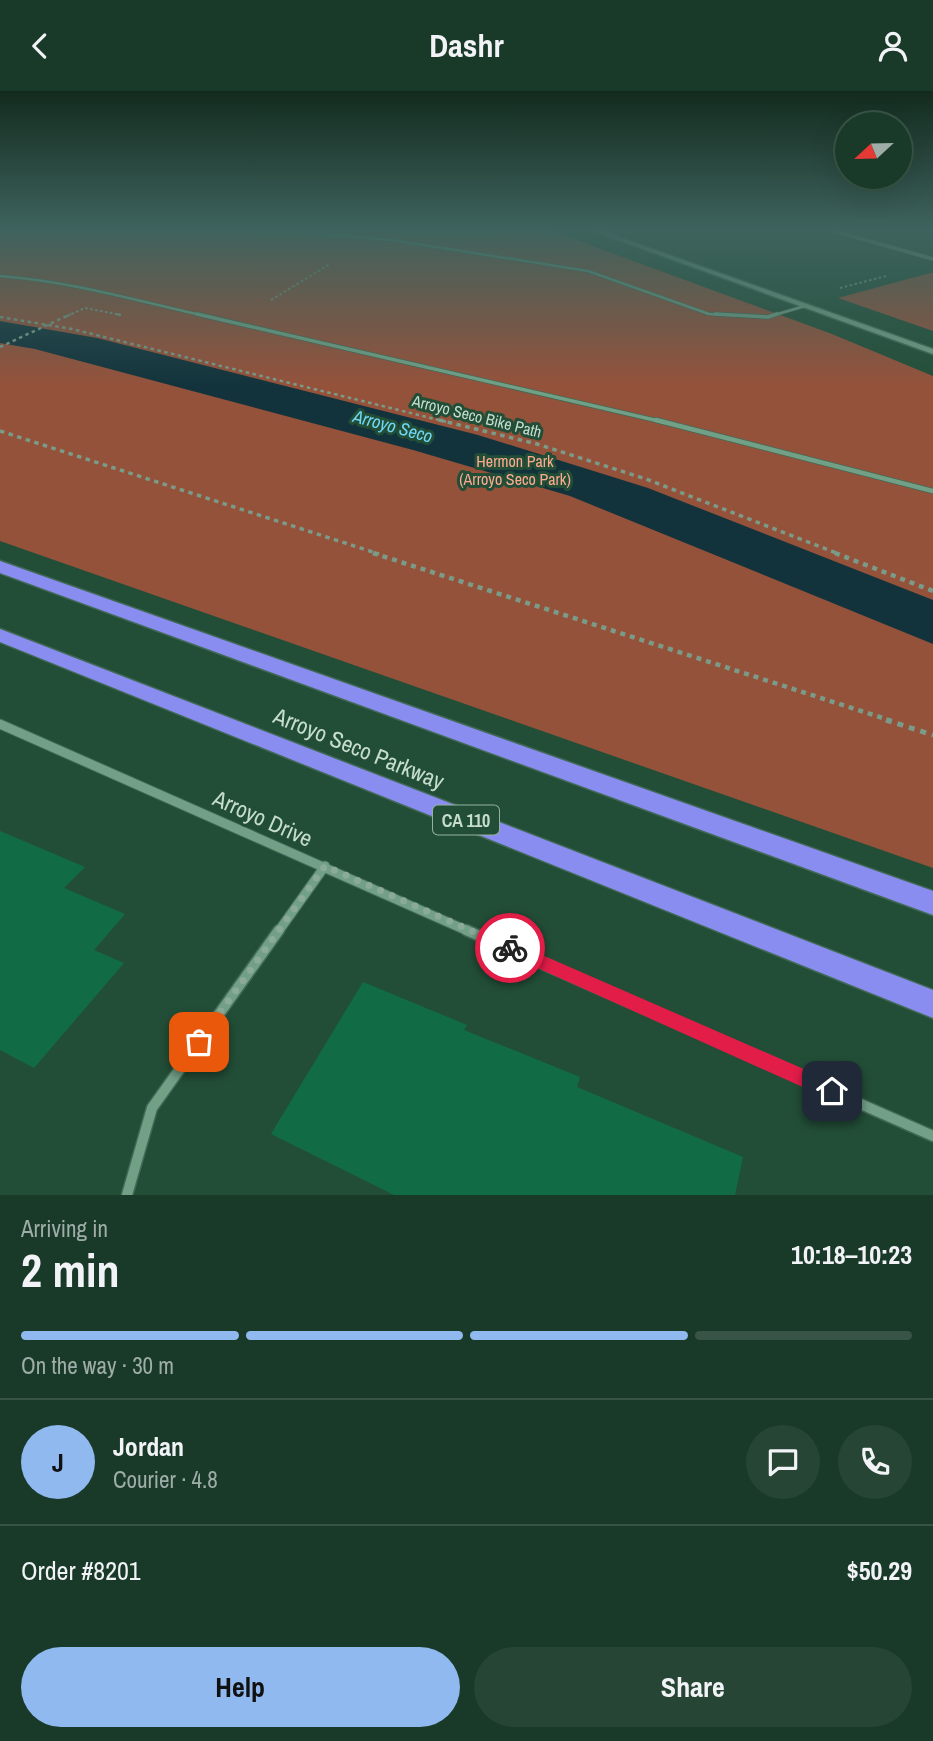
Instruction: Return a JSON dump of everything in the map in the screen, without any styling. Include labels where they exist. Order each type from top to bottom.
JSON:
[{"type":"highway","points":[[0,567],[933,902]]},
{"type":"highway","name":"Arroyo Seco Parkway","points":[[0,635],[933,1005]]},
{"type":"street","points":[[741,283],[933,352]]},
{"type":"street","name":"Arroyo Drive","points":[[0,724],[933,1136]]},
{"type":"street","points":[[127,1195],[152,1108],[325,866]]},
{"type":"lane","points":[[49,283],[653,419],[933,491]]},
{"type":"lane","points":[[620,283],[709,314],[768,317],[805,306]]},
{"type":"path","points":[[220,320],[275,299],[302,283]]},
{"type":"path","points":[[790,300],[861,283]]},
{"type":"path","points":[[0,347],[85,308],[121,314]]},
{"type":"path","name":"Arroyo Seco Bike Path","points":[[0,317],[72,329],[537,444],[646,479],[933,591]]},
{"type":"path","points":[[0,431],[933,735]]},
{"type":"green space","name":"Hermon Park (Arroyo Seco Park)","points":[[0,283],[692,283],[832,334],[933,376],[933,868],[0,541]]},
{"type":"green space","points":[[895,283],[933,283],[933,331],[838,298]]},
{"type":"water","name":"Arroyo Seco","points":[[0,321],[97,338],[478,435],[648,488],[933,600],[933,644],[570,496],[413,450],[35,349],[0,343]]},
{"type":"building","points":[[0,831],[85,867],[64,888],[125,914],[94,950],[124,963],[34,1068],[0,1050]]},
{"type":"building","points":[[363,982],[467,1025],[464,1030],[580,1077],[577,1087],[743,1157],[735,1195],[394,1195],[271,1134]]},
{"type":"way so far","points":[[199,1042],[325,866],[510,948]]},
{"type":"route","points":[[510,948],[832,1091]]}]
